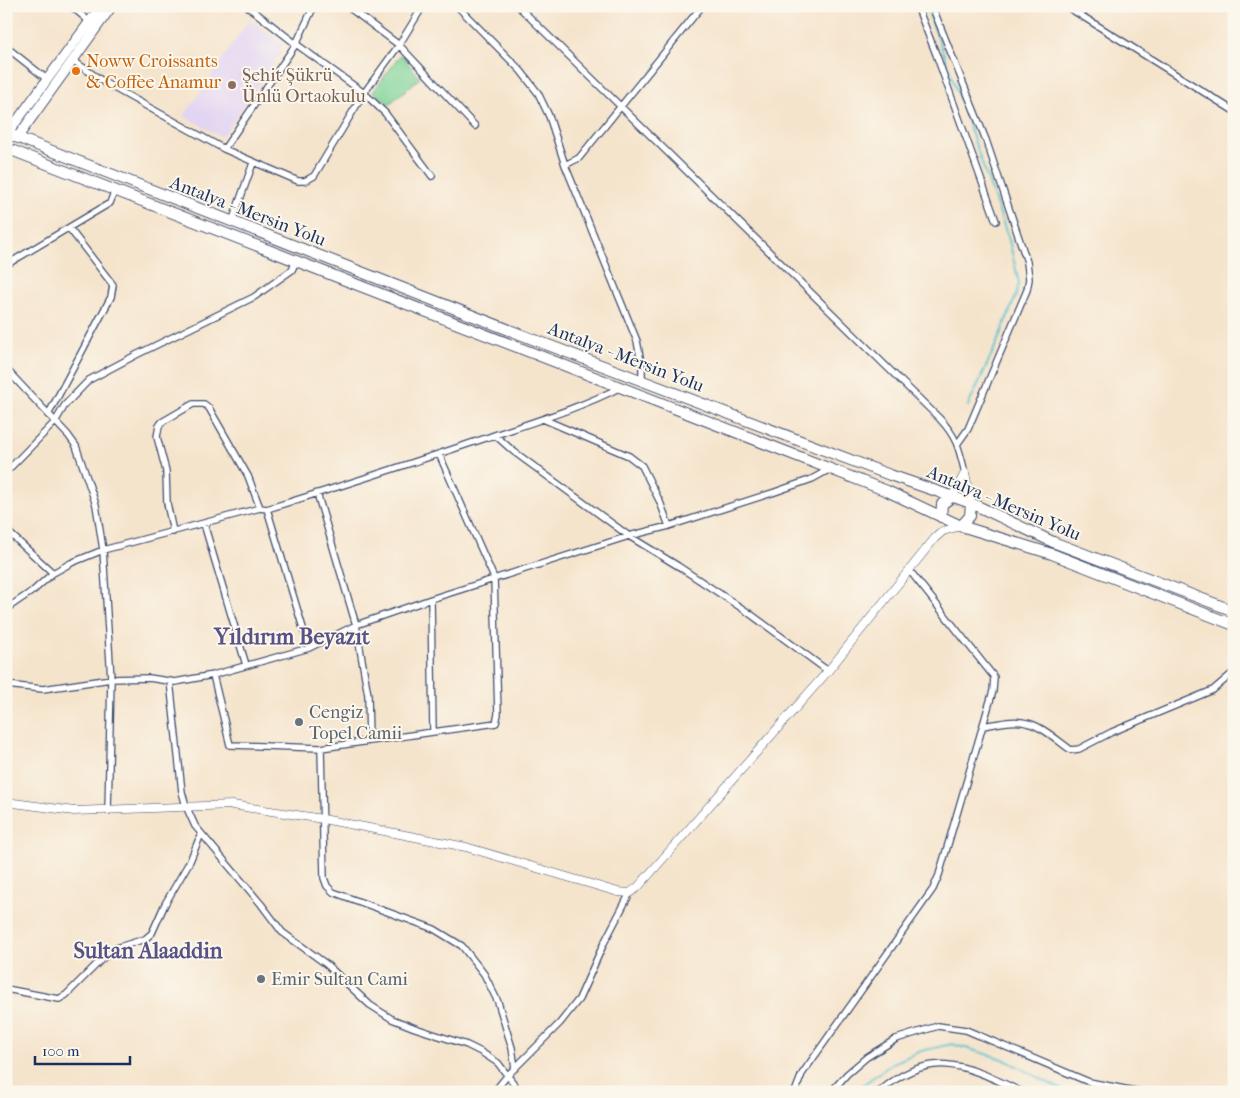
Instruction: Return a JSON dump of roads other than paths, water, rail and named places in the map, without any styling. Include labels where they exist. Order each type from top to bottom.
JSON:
[{"type":"highway","points":[[7,149],[9,135]]},
{"type":"highway","name":"Antalya - Mersin Yolu","points":[[9,135],[642,381],[890,475],[971,503],[1053,542],[1234,611]]},
{"type":"highway","name":"Antalya - Mersin Yolu","points":[[7,149],[887,491],[960,526],[1052,554],[1234,625]]},
{"type":"highway","points":[[941,517],[942,504],[952,496]]},
{"type":"highway","points":[[960,526],[970,516],[971,503]]},
{"type":"main road","points":[[51,83],[74,61],[101,6]]},
{"type":"main road","points":[[9,135],[51,83],[93,25],[112,6]]},
{"type":"street","points":[[71,6],[93,25]]},
{"type":"street","points":[[248,6],[296,44],[364,93],[386,113],[432,176]]},
{"type":"street","points":[[224,149],[296,44],[314,6]]},
{"type":"street","points":[[347,6],[399,45],[475,126]]},
{"type":"street","points":[[74,61],[105,83],[224,149],[298,182],[306,181],[314,176],[364,93],[399,45],[423,6]]},
{"type":"street","points":[[457,6],[521,71],[538,93],[549,116],[565,165],[637,341],[642,367],[642,381]]},
{"type":"street","points":[[518,6],[938,418],[958,443],[971,503]]},
{"type":"street","points":[[565,165],[579,158],[702,6]]},
{"type":"street","points":[[917,6],[996,221]]},
{"type":"street","points":[[932,6],[986,140],[1027,262],[1029,279],[1027,290],[968,429],[958,443]]},
{"type":"street","points":[[1066,6],[1234,111]]},
{"type":"street","points":[[6,46],[51,83]]},
{"type":"street","points":[[232,222],[253,163]]},
{"type":"street","points":[[6,265],[110,203],[115,190]]},
{"type":"street","points":[[48,415],[111,297],[113,285],[69,228]]},
{"type":"street","points":[[6,472],[55,422],[65,405],[88,380],[136,354],[254,297],[292,270],[296,261]]},
{"type":"street","points":[[6,369],[76,446],[96,505],[103,550],[111,679],[108,811]]},
{"type":"street","points":[[6,609],[34,590],[53,573],[70,563],[103,550],[260,508],[267,509],[317,494],[495,435],[605,395],[621,387]]},
{"type":"street","points":[[173,532],[167,503],[166,471],[157,437],[159,426],[162,422],[193,404],[204,404],[209,408],[248,476],[260,508]]},
{"type":"street","points":[[543,418],[629,456],[642,466],[660,502],[669,526]]},
{"type":"street","points":[[495,435],[513,451],[628,536],[678,566],[741,608],[828,671]]},
{"type":"street","points":[[212,675],[230,745],[321,748],[496,723],[498,714],[494,578],[439,454]]},
{"type":"street","points":[[6,685],[43,689],[111,679],[149,678],[170,681],[212,675],[309,648],[356,625],[431,599],[628,536],[669,526],[775,492],[812,479],[830,469]]},
{"type":"street","points":[[952,496],[965,473]]},
{"type":"street","points":[[317,494],[356,625],[368,695],[369,741]]},
{"type":"street","points":[[267,509],[309,648]]},
{"type":"street","points":[[935,538],[941,517]]},
{"type":"street","points":[[204,524],[246,665]]},
{"type":"street","points":[[494,1092],[507,1076],[560,1023],[578,999],[630,892],[638,887],[828,671],[935,538],[943,531],[960,526]]},
{"type":"street","points":[[6,530],[53,573]]},
{"type":"street","points":[[795,1092],[802,1074],[933,889],[939,875],[993,691],[994,677],[910,571]]},
{"type":"street","points":[[431,599],[433,731]]},
{"type":"street","points":[[983,726],[1016,722],[1027,723],[1071,750],[1079,750],[1112,732],[1213,690],[1234,672]]},
{"type":"street","points":[[170,681],[182,792],[186,806],[195,826],[261,904],[282,932],[326,964],[370,1005],[392,1019],[466,1045],[498,1063],[520,1092]]},
{"type":"street","points":[[321,748],[324,878],[327,886],[333,892],[434,929],[462,946],[484,974],[498,1002],[512,1048],[515,1068]]},
{"type":"street","points":[[6,802],[74,811],[232,805],[323,819],[466,847],[618,892],[630,892]]},
{"type":"street","points":[[6,990],[59,999],[66,995],[103,958],[116,948],[146,939],[152,933],[202,834]]},
{"type":"street","points":[[831,1092],[847,1074],[874,1052],[896,1039],[938,1026],[966,1030],[1089,1082],[1140,1092]]},
{"type":"street","points":[[879,1092],[917,1068],[930,1064],[940,1064],[956,1066],[985,1074],[1022,1092]]},
{"type":"waterway","points":[[926,6],[1009,240],[1019,283],[1016,296],[996,345],[968,406]]},
{"type":"waterway","points":[[853,1092],[893,1063],[921,1051],[952,1044],[1003,1059],[1066,1092]]},
{"type":"place","name":"Noww Croissants & Coffee Anamur","points":[[76,71]]},
{"type":"place","name":"Şehit Şükrü Ünlü Ortaokulu","points":[[232,85]]},
{"type":"place","name":"Cengiz Topel Camii","points":[[299,722]]},
{"type":"place","name":"Emir Sultan Cami","points":[[261,979]]},
{"type":"district","name":"Yıldırım Beyazıt","points":[[292,636]]},
{"type":"district","name":"Sultan Alaaddin","points":[[148,950]]}]
